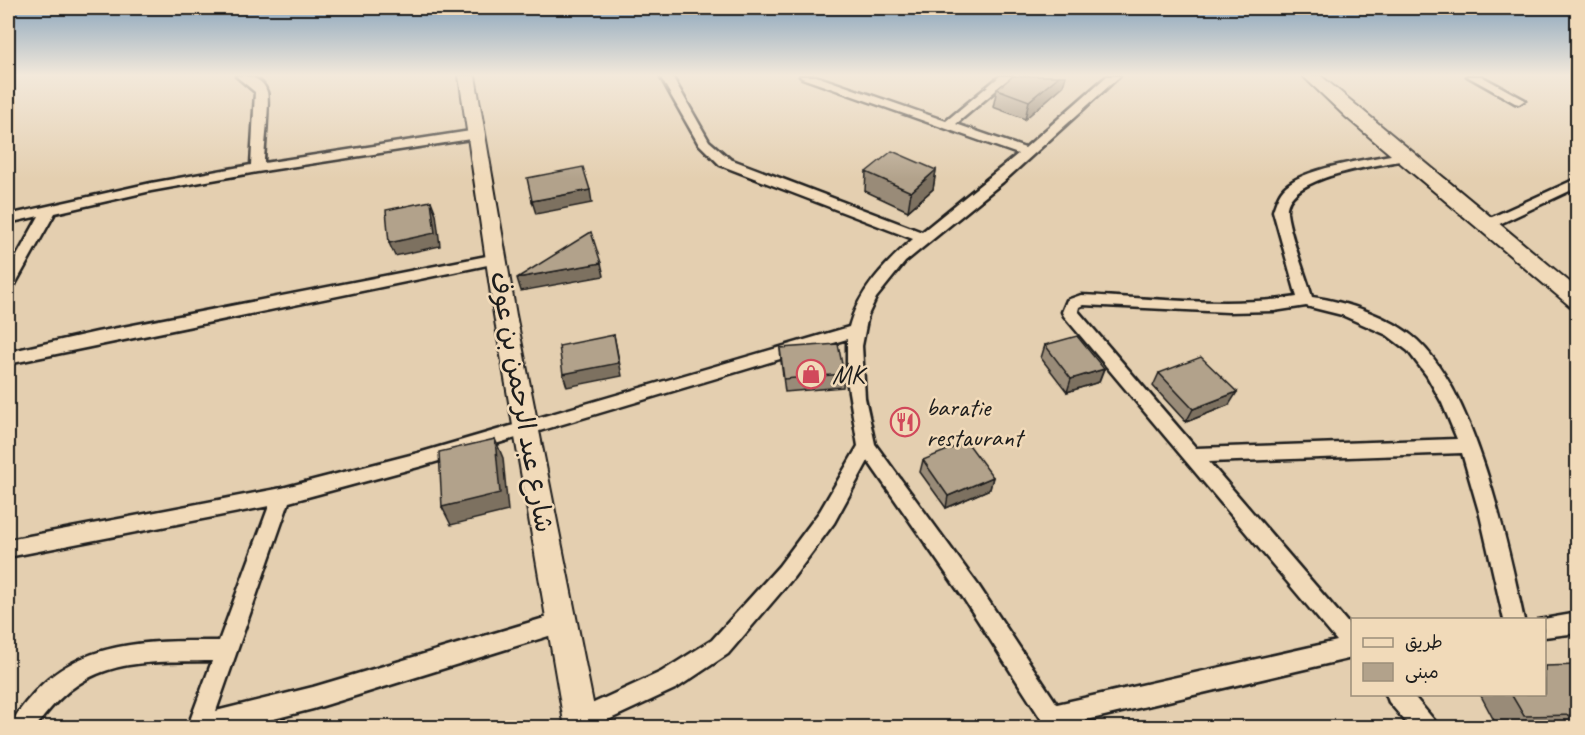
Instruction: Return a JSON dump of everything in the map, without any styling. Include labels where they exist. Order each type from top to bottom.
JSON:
[{"type":"street","points":[[257,168],[260,110]]},
{"type":"street","name":"شارع عبد الرحمن بن عوف","points":[[473,110],[488,191],[496,259],[525,427],[581,724]]},
{"type":"street","points":[[685,110],[704,143],[725,162],[925,238]]},
{"type":"street","points":[[913,110],[1027,153]]},
{"type":"street","points":[[949,124],[966,110]]},
{"type":"street","points":[[1075,110],[925,238],[881,278],[868,298],[855,331],[859,420],[867,446],[971,592],[1057,722],[1257,669],[1351,648]]},
{"type":"street","points":[[1351,110],[1578,302]]},
{"type":"street","points":[[8,219],[151,187],[477,134]]},
{"type":"street","points":[[1306,301],[1280,211],[1283,198],[1293,188],[1318,177],[1405,156]]},
{"type":"street","points":[[1486,225],[1578,182]]},
{"type":"street","points":[[8,284],[50,209]]},
{"type":"street","points":[[8,358],[97,338],[496,259]]},
{"type":"street","points":[[1351,641],[1076,320],[1070,312],[1072,304],[1080,300],[1092,299],[1257,307],[1306,301],[1318,302],[1364,318],[1402,336],[1430,365],[1468,446],[1502,562],[1514,618]]},
{"type":"street","points":[[8,548],[282,496],[422,459],[855,331]]},
{"type":"street","points":[[581,724],[669,680],[720,647],[786,572],[820,526],[867,446]]},
{"type":"street","points":[[1193,456],[1468,446]]},
{"type":"street","points":[[198,727],[282,496]]},
{"type":"street","points":[[198,727],[303,700],[561,622]]},
{"type":"street","points":[[1546,627],[1578,623]]},
{"type":"street","points":[[21,728],[55,688],[88,665],[111,658],[155,653],[226,651]]},
{"type":"street","points":[[1400,696],[1426,728]]},
{"type":"building","points":[[892,151],[936,170],[911,192],[866,172]]},
{"type":"building","points":[[583,167],[590,190],[532,201],[527,178]]},
{"type":"building","points":[[431,201],[435,233],[389,243],[386,210]]},
{"type":"building","points":[[591,232],[601,263],[517,278]]},
{"type":"building","points":[[614,335],[619,363],[563,374],[559,346]]},
{"type":"building","points":[[1077,336],[1104,369],[1071,379],[1045,345]]},
{"type":"building","points":[[838,344],[844,374],[784,379],[780,348]]},
{"type":"building","points":[[1201,357],[1237,392],[1193,409],[1159,373]]},
{"type":"building","points":[[495,439],[500,493],[442,507],[439,452]]},
{"type":"building","points":[[967,442],[993,477],[948,496],[923,460]]},
{"type":"building","points":[[1578,665],[1578,715],[1524,716],[1512,696],[1546,696],[1546,666]]},
{"type":"place","name":"MK","points":[[811,374]]},
{"type":"place","name":"baratie restaurant","points":[[905,422]]}]
